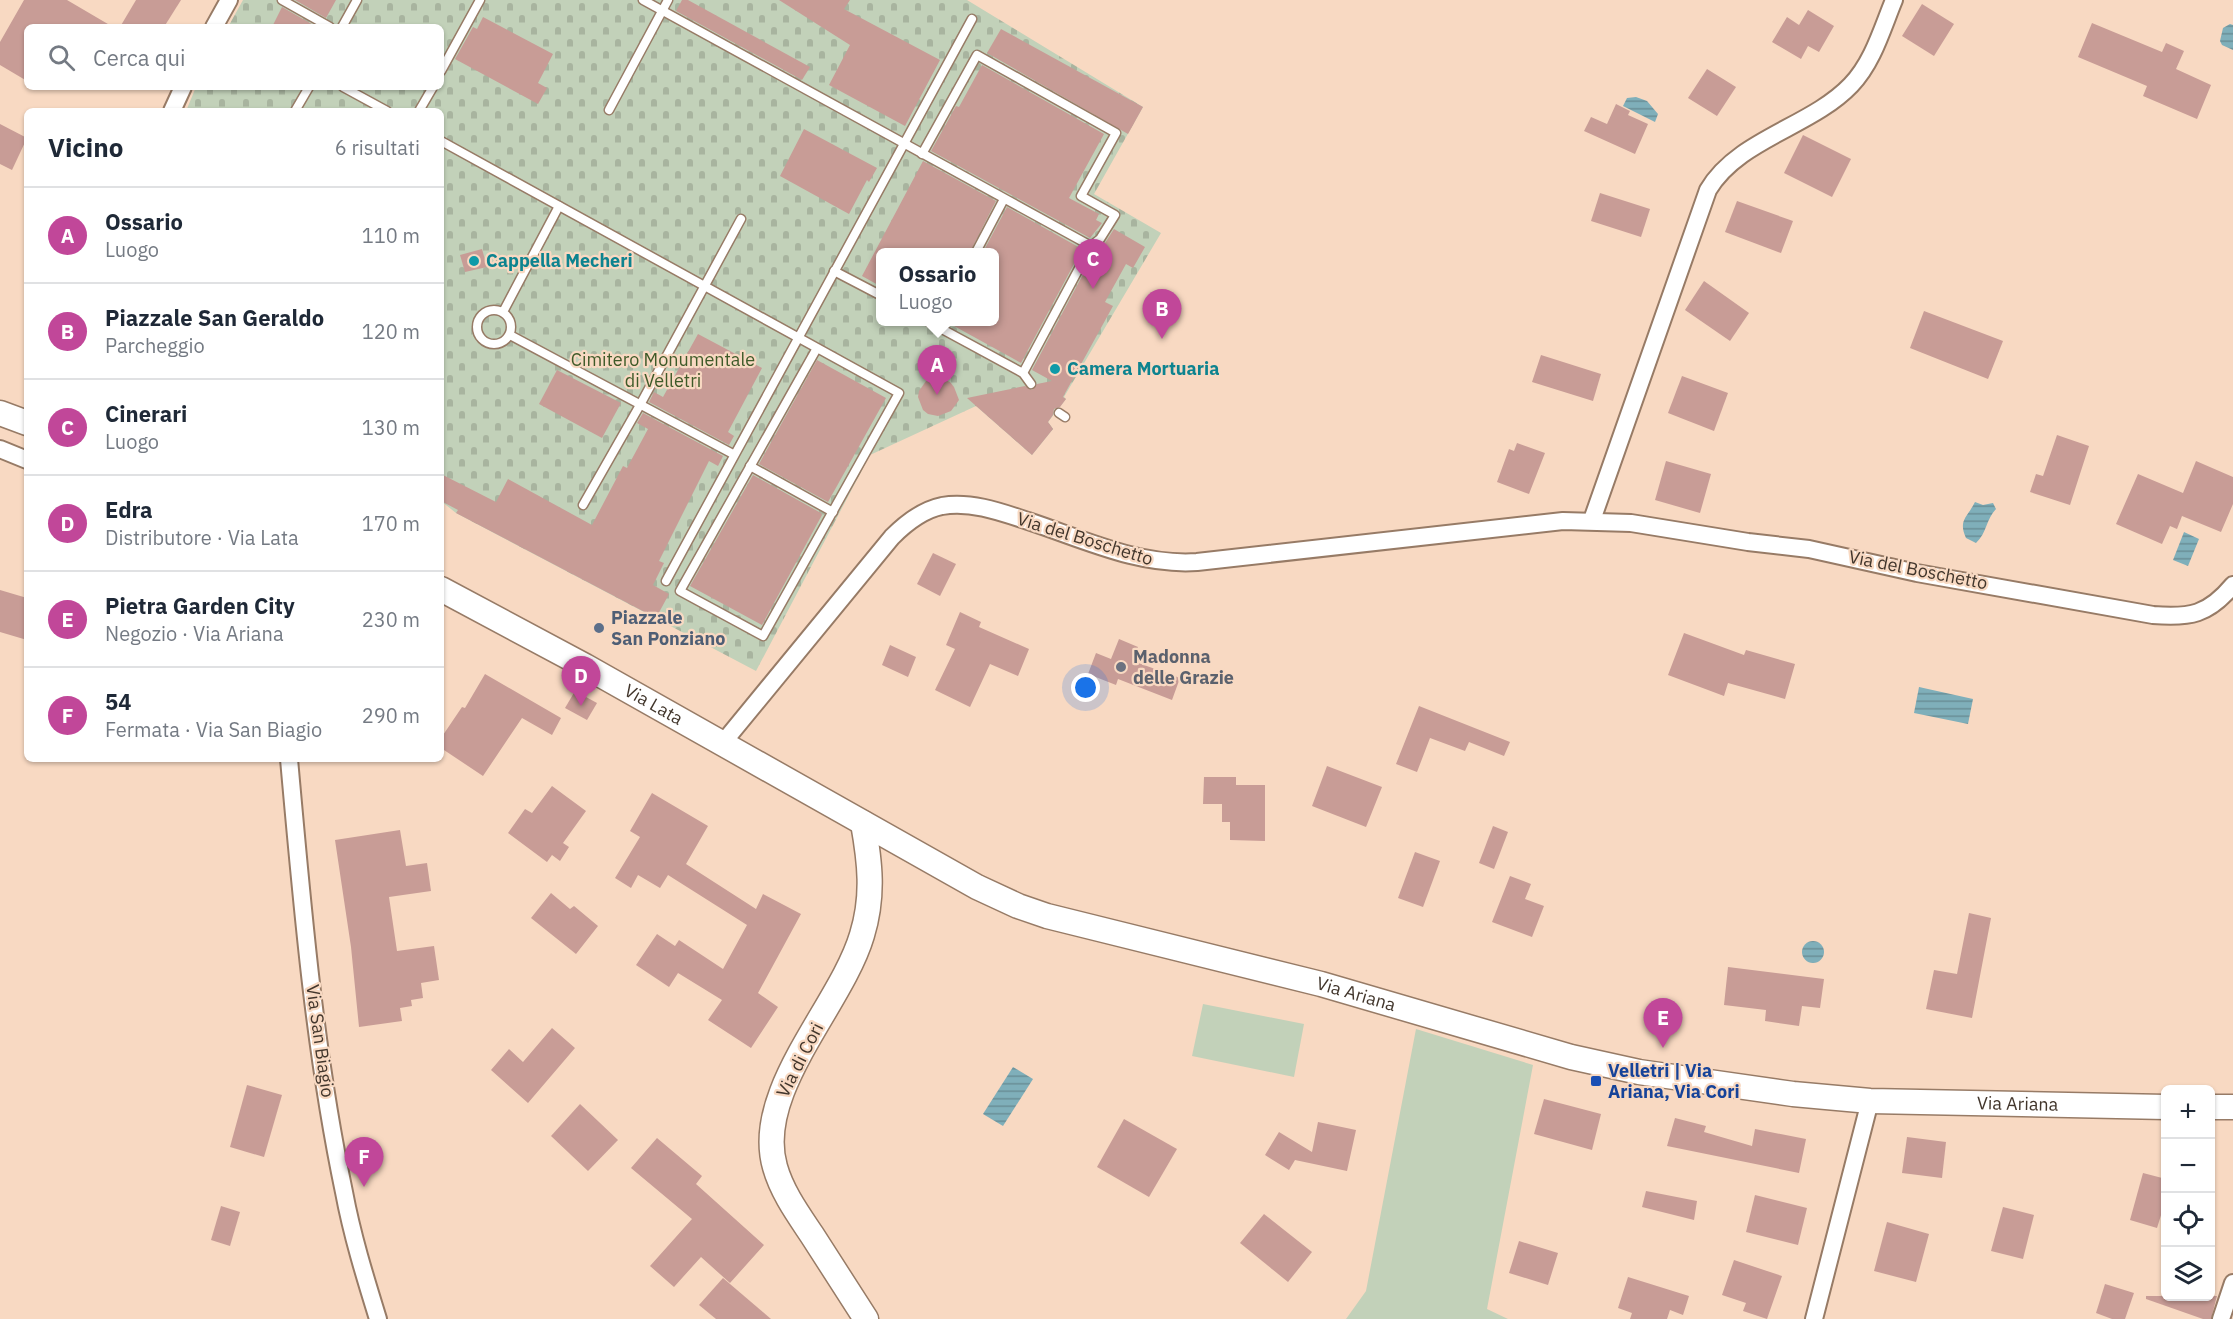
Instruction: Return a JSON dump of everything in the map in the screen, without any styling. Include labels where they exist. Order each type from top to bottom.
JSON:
[{"type":"main road","points":[[0,412],[24,422]]},
{"type":"main road","name":"Via Lata","points":[[444,591],[585,666],[863,823]]},
{"type":"main road","name":"Via Ariana","points":[[863,823],[977,888],[1047,916],[1349,991],[1600,1064],[1717,1084],[1870,1101],[1920,1104],[2161,1107]]},
{"type":"main road","name":"Via di Cori","points":[[863,823],[871,882],[869,907],[862,935],[846,974],[785,1084],[775,1113],[771,1144],[778,1176],[790,1201],[866,1319]]},
{"type":"main road","points":[[2215,1107],[2233,1107]]},
{"type":"street","points":[[216,24],[229,0]]},
{"type":"street","points":[[1592,520],[1708,190],[1716,177],[1734,161],[1827,105],[1850,87],[1871,56],[1894,0]]},
{"type":"street","points":[[173,108],[182,90]]},
{"type":"street","points":[[1,450],[24,459]]},
{"type":"street","name":"Via del Boschetto","points":[[722,744],[892,537],[911,520],[934,508],[965,505],[993,510],[1141,558],[1179,563],[1563,521],[1592,520],[1642,524],[1748,542],[1817,550],[1917,573],[2153,615],[2186,616],[2202,612],[2220,599],[2233,585]]},
{"type":"street","name":"Via San Biagio","points":[[289,762],[307,944],[331,1123],[347,1209],[378,1319]]},
{"type":"street","points":[[1814,1319],[1870,1101]]},
{"type":"street","points":[[2221,1319],[2233,1283]]},
{"type":"lane","points":[[282,0],[325,24]]},
{"type":"lane","points":[[344,24],[357,0]]},
{"type":"lane","points":[[444,66],[480,0]]},
{"type":"lane","points":[[643,0],[1091,246]]},
{"type":"lane","points":[[609,110],[668,0]]},
{"type":"lane","points":[[666,581],[733,454],[972,19]]},
{"type":"lane","points":[[922,154],[977,55],[1116,133],[1081,196],[1114,215],[1101,240],[1091,246],[1023,373]]},
{"type":"lane","points":[[297,108],[307,90]]},
{"type":"lane","points":[[348,90],[382,108]]},
{"type":"lane","points":[[421,108],[431,90]]},
{"type":"lane","points":[[444,143],[899,393],[763,636],[680,591],[817,348]]},
{"type":"lane","points":[[978,248],[1005,199]]},
{"type":"lane","points":[[503,312],[559,206]]},
{"type":"lane","points":[[583,505],[741,219]]},
{"type":"lane","points":[[834,270],[876,293]]},
{"type":"lane","points":[[492,310],[503,312],[510,320],[512,330],[510,335],[506,340],[495,345],[484,341],[477,332],[478,320],[483,314],[492,310]]},
{"type":"lane","points":[[940,326],[1023,373],[1031,384]]},
{"type":"lane","points":[[510,335],[733,454]]},
{"type":"lane","points":[[750,466],[833,512]]},
{"type":"green space","name":"Cimitero Monumentale di Velletri","points":[[243,0],[967,0],[1143,107],[1094,194],[1161,233],[1064,397],[1066,399],[1048,422],[1053,429],[1032,455],[976,406],[870,455],[756,671],[456,513],[444,503],[444,108],[187,108],[195,90],[444,90],[444,24],[230,24]]},
{"type":"green space","points":[[1203,1004],[1304,1024],[1294,1077],[1192,1056]]},
{"type":"green space","points":[[1416,1029],[1533,1065],[1487,1309],[1508,1319],[1346,1319],[1366,1291]]},
{"type":"water","points":[[2230,24],[2233,25],[2233,50],[2222,45],[2220,41],[2223,28]]},
{"type":"water","points":[[1636,97],[1647,101],[1658,114],[1655,122],[1623,106],[1627,98]]},
{"type":"water","points":[[1975,502],[1983,505],[1993,503],[1996,509],[1976,543],[1966,538],[1963,527],[1964,519]]},
{"type":"water","points":[[2184,532],[2199,539],[2188,566],[2173,560]]},
{"type":"water","points":[[1919,687],[1973,699],[1968,724],[1914,713]]},
{"type":"water","points":[[1813,941],[1821,944],[1824,952],[1821,960],[1813,963],[1805,960],[1802,952],[1805,944]]},
{"type":"water","points":[[1013,1067],[1033,1079],[1003,1126],[983,1114]]},
{"type":"building","points":[[24,0],[67,0],[108,24],[24,24],[24,79],[0,65],[0,42]]},
{"type":"building","points":[[136,0],[181,0],[166,24],[122,24]]},
{"type":"building","points":[[295,0],[336,0],[326,18]]},
{"type":"building","points":[[682,0],[688,0],[810,67],[802,80],[676,11]]},
{"type":"building","points":[[779,0],[850,0],[844,9],[940,60],[905,126],[829,85],[850,45]]},
{"type":"building","points":[[1922,4],[1954,24],[1934,56],[1902,36]]},
{"type":"building","points":[[282,7],[312,24],[274,24]]},
{"type":"building","points":[[1808,10],[1834,26],[1819,52],[1808,46],[1801,59],[1772,42],[1787,17],[1799,25]]},
{"type":"building","points":[[483,17],[553,54],[538,83],[547,88],[538,104],[455,59],[473,27],[477,29]]},
{"type":"building","points":[[2092,23],[2162,52],[2166,43],[2184,51],[2176,69],[2211,85],[2197,119],[2143,96],[2147,86],[2078,57]]},
{"type":"building","points":[[1001,29],[1143,107],[1128,134],[987,53]]},
{"type":"building","points":[[982,65],[1104,134],[1069,198],[1099,214],[1096,220],[1102,223],[1090,238],[931,151]]},
{"type":"building","points":[[1707,69],[1736,87],[1717,116],[1688,98]]},
{"type":"building","points":[[1616,104],[1630,111],[1628,115],[1648,124],[1635,154],[1584,131],[1591,117],[1607,124]]},
{"type":"building","points":[[0,124],[24,136],[24,144],[12,170],[0,164]]},
{"type":"building","points":[[804,129],[877,168],[869,182],[867,180],[849,214],[780,176]]},
{"type":"building","points":[[1803,135],[1851,159],[1832,197],[1784,173]]},
{"type":"building","points":[[923,161],[996,201],[972,248],[877,248]]},
{"type":"building","points":[[1600,193],[1650,209],[1641,237],[1591,221]]},
{"type":"building","points":[[1737,201],[1793,221],[1781,253],[1725,232]]},
{"type":"building","points":[[1007,207],[1082,249],[1021,363],[954,326],[999,326],[999,248],[985,248]]},
{"type":"building","points":[[1114,229],[1145,247],[1133,268],[1126,264],[1105,302],[1113,306],[1063,397],[1066,399],[1060,407],[1054,409],[1048,422],[1053,429],[1032,455],[967,398],[1025,386],[1032,390],[1037,384],[1052,381],[1032,370],[1096,250],[1105,243]]},
{"type":"building","name":"Cappella Mecheri","points":[[482,249],[487,267],[465,272],[460,255]]},
{"type":"building","points":[[876,250],[876,284],[862,276]]},
{"type":"building","points":[[1704,281],[1749,313],[1730,341],[1685,310]]},
{"type":"building","points":[[1924,311],[2003,341],[1988,379],[1910,348]]},
{"type":"building","points":[[698,334],[762,368],[728,432],[734,436],[729,445],[649,402],[654,392],[663,397]]},
{"type":"building","points":[[1541,355],[1601,374],[1593,401],[1532,382]]},
{"type":"building","points":[[817,360],[886,398],[828,502],[759,464]]},
{"type":"building","points":[[557,370],[621,403],[602,438],[539,404]]},
{"type":"building","points":[[1682,376],[1728,393],[1714,431],[1668,413]]},
{"type":"building","points":[[938,377],[950,382],[959,400],[951,411],[938,416],[928,414],[923,410],[918,397],[926,381]]},
{"type":"building","points":[[643,413],[723,456],[718,466],[709,461],[659,561],[664,563],[653,585],[669,594],[656,618],[456,513],[458,510],[444,503],[444,476],[496,502],[508,479],[592,525],[623,466],[627,468],[648,429],[637,423]]},
{"type":"building","points":[[2057,435],[2089,446],[2070,505],[2030,492],[2036,474],[2043,476]]},
{"type":"building","points":[[1517,443],[1545,453],[1529,494],[1497,482],[1509,449],[1514,451]]},
{"type":"building","points":[[1666,461],[1711,474],[1700,513],[1655,500]]},
{"type":"building","points":[[2196,461],[2233,477],[2233,504],[2221,532],[2182,516],[2177,529],[2170,526],[2162,544],[2116,524],[2138,474],[2183,493]]},
{"type":"building","points":[[753,475],[822,515],[762,625],[690,586]]},
{"type":"building","points":[[933,553],[956,564],[940,596],[917,584]]},
{"type":"building","points":[[0,590],[24,597],[24,639],[0,632]]},
{"type":"building","points":[[960,612],[981,622],[979,627],[1029,649],[1018,676],[990,664],[970,707],[935,690],[955,649],[946,645]]},
{"type":"building","points":[[1684,633],[1744,655],[1746,650],[1795,664],[1785,699],[1728,683],[1724,696],[1668,675]]},
{"type":"building","name":"Madonna delle Grazie","points":[[1119,639],[1138,647],[1133,661],[1180,678],[1172,700],[1118,679],[1116,685],[1088,674],[1096,653],[1111,659]]},
{"type":"building","points":[[890,645],[916,657],[908,677],[882,665]]},
{"type":"building","points":[[485,674],[561,718],[552,735],[522,718],[483,776],[444,750],[444,734],[462,707],[465,708]]},
{"type":"building","points":[[575,691],[597,703],[587,720],[565,708]]},
{"type":"building","points":[[1419,706],[1510,742],[1504,756],[1469,742],[1465,751],[1430,738],[1417,772],[1396,764]]},
{"type":"building","points":[[1327,766],[1382,787],[1366,827],[1312,806]]},
{"type":"building","points":[[1204,777],[1236,777],[1236,785],[1265,785],[1265,841],[1230,840],[1230,822],[1222,822],[1222,804],[1203,804]]},
{"type":"building","points":[[552,786],[586,811],[563,843],[569,847],[560,861],[552,855],[547,862],[508,833],[525,809],[532,813]]},
{"type":"building","points":[[652,793],[708,826],[686,864],[756,909],[763,894],[801,914],[758,993],[778,1007],[751,1048],[708,1020],[722,1000],[678,973],[669,987],[636,965],[657,934],[675,946],[679,940],[723,969],[747,925],[668,875],[660,888],[638,875],[631,888],[615,878],[640,837],[630,831]]},
{"type":"building","points":[[1493,826],[1508,832],[1494,869],[1479,863]]},
{"type":"building","points":[[400,830],[406,866],[427,863],[431,891],[389,897],[397,951],[434,946],[439,980],[421,983],[423,998],[411,1000],[412,1006],[400,1008],[402,1021],[359,1027],[351,947],[335,840]]},
{"type":"building","points":[[1415,852],[1440,861],[1423,907],[1398,898]]},
{"type":"building","points":[[1510,876],[1531,884],[1525,899],[1544,906],[1532,937],[1492,922]]},
{"type":"building","points":[[551,893],[570,909],[574,906],[598,926],[576,954],[531,918]]},
{"type":"building","points":[[1969,913],[1991,918],[1972,1018],[1926,1009],[1934,970],[1957,974]]},
{"type":"building","points":[[1728,967],[1824,979],[1820,1008],[1802,1006],[1799,1026],[1765,1021],[1766,1010],[1724,1005]]},
{"type":"building","points":[[552,1028],[575,1048],[528,1103],[491,1070],[509,1049],[523,1062]]},
{"type":"building","points":[[247,1085],[282,1095],[264,1157],[230,1147]]},
{"type":"building","points":[[1544,1099],[1601,1114],[1592,1150],[1534,1134]]},
{"type":"building","points":[[580,1104],[618,1140],[588,1171],[551,1136]]},
{"type":"building","points":[[1675,1118],[1706,1126],[1704,1132],[1752,1146],[1755,1129],[1806,1139],[1799,1173],[1667,1146]]},
{"type":"building","points":[[1124,1119],[1177,1149],[1149,1197],[1097,1167]]},
{"type":"building","points":[[1318,1122],[1356,1130],[1347,1171],[1295,1160],[1289,1170],[1265,1155],[1279,1132],[1312,1152]]},
{"type":"building","points":[[1907,1137],[1946,1142],[1942,1178],[1902,1173]]},
{"type":"building","points":[[657,1138],[702,1176],[696,1184],[764,1245],[730,1283],[701,1257],[674,1287],[650,1266],[692,1219],[631,1168]]},
{"type":"building","points":[[2143,1173],[2161,1178],[2161,1215],[2157,1228],[2130,1220]]},
{"type":"building","points":[[1646,1191],[1697,1201],[1694,1220],[1642,1207]]},
{"type":"building","points":[[1755,1195],[1807,1208],[1798,1245],[1746,1232]]},
{"type":"building","points":[[221,1206],[240,1212],[230,1246],[211,1240]]},
{"type":"building","points":[[2003,1207],[2034,1215],[2023,1259],[1991,1251]]},
{"type":"building","points":[[1264,1214],[1312,1252],[1288,1282],[1240,1243]]},
{"type":"building","points":[[1887,1222],[1929,1234],[1916,1282],[1874,1271]]},
{"type":"building","points":[[1519,1241],[1558,1253],[1548,1285],[1509,1273]]},
{"type":"building","points":[[1734,1260],[1782,1276],[1767,1319],[1743,1311],[1746,1303],[1722,1295]]},
{"type":"building","points":[[1628,1277],[1689,1296],[1683,1315],[1670,1310],[1667,1319],[1630,1319],[1632,1313],[1618,1308]]},
{"type":"building","points":[[723,1278],[771,1319],[716,1319],[699,1305]]},
{"type":"building","points":[[2105,1284],[2134,1293],[2125,1319],[2112,1319],[2096,1313]]},
{"type":"building","points":[[2146,1296],[2161,1296],[2161,1301],[2215,1301],[2215,1296],[2217,1296],[2211,1319],[2203,1319],[2146,1299]]},
{"type":"place","name":"Cappella Mecheri","points":[[474,261]]},
{"type":"place","name":"Cinerari","points":[[1093,289]]},
{"type":"place","name":"Piazzale San Geraldo","points":[[1162,339]]},
{"type":"place","name":"Camera Mortuaria","points":[[1055,369]]},
{"type":"place","name":"Ossario","points":[[937,395]]},
{"type":"place","name":"Piazzale San Ponziano","points":[[599,628]]},
{"type":"place","name":"Madonna delle Grazie","points":[[1121,667]]},
{"type":"place","name":"Edra","points":[[581,706]]},
{"type":"place","name":"Pietra Garden City","points":[[1663,1048]]},
{"type":"place","name":"Velletri | Via Ariana, Via Cori","points":[[1596,1081]]},
{"type":"place","name":"54","points":[[364,1187]]}]
